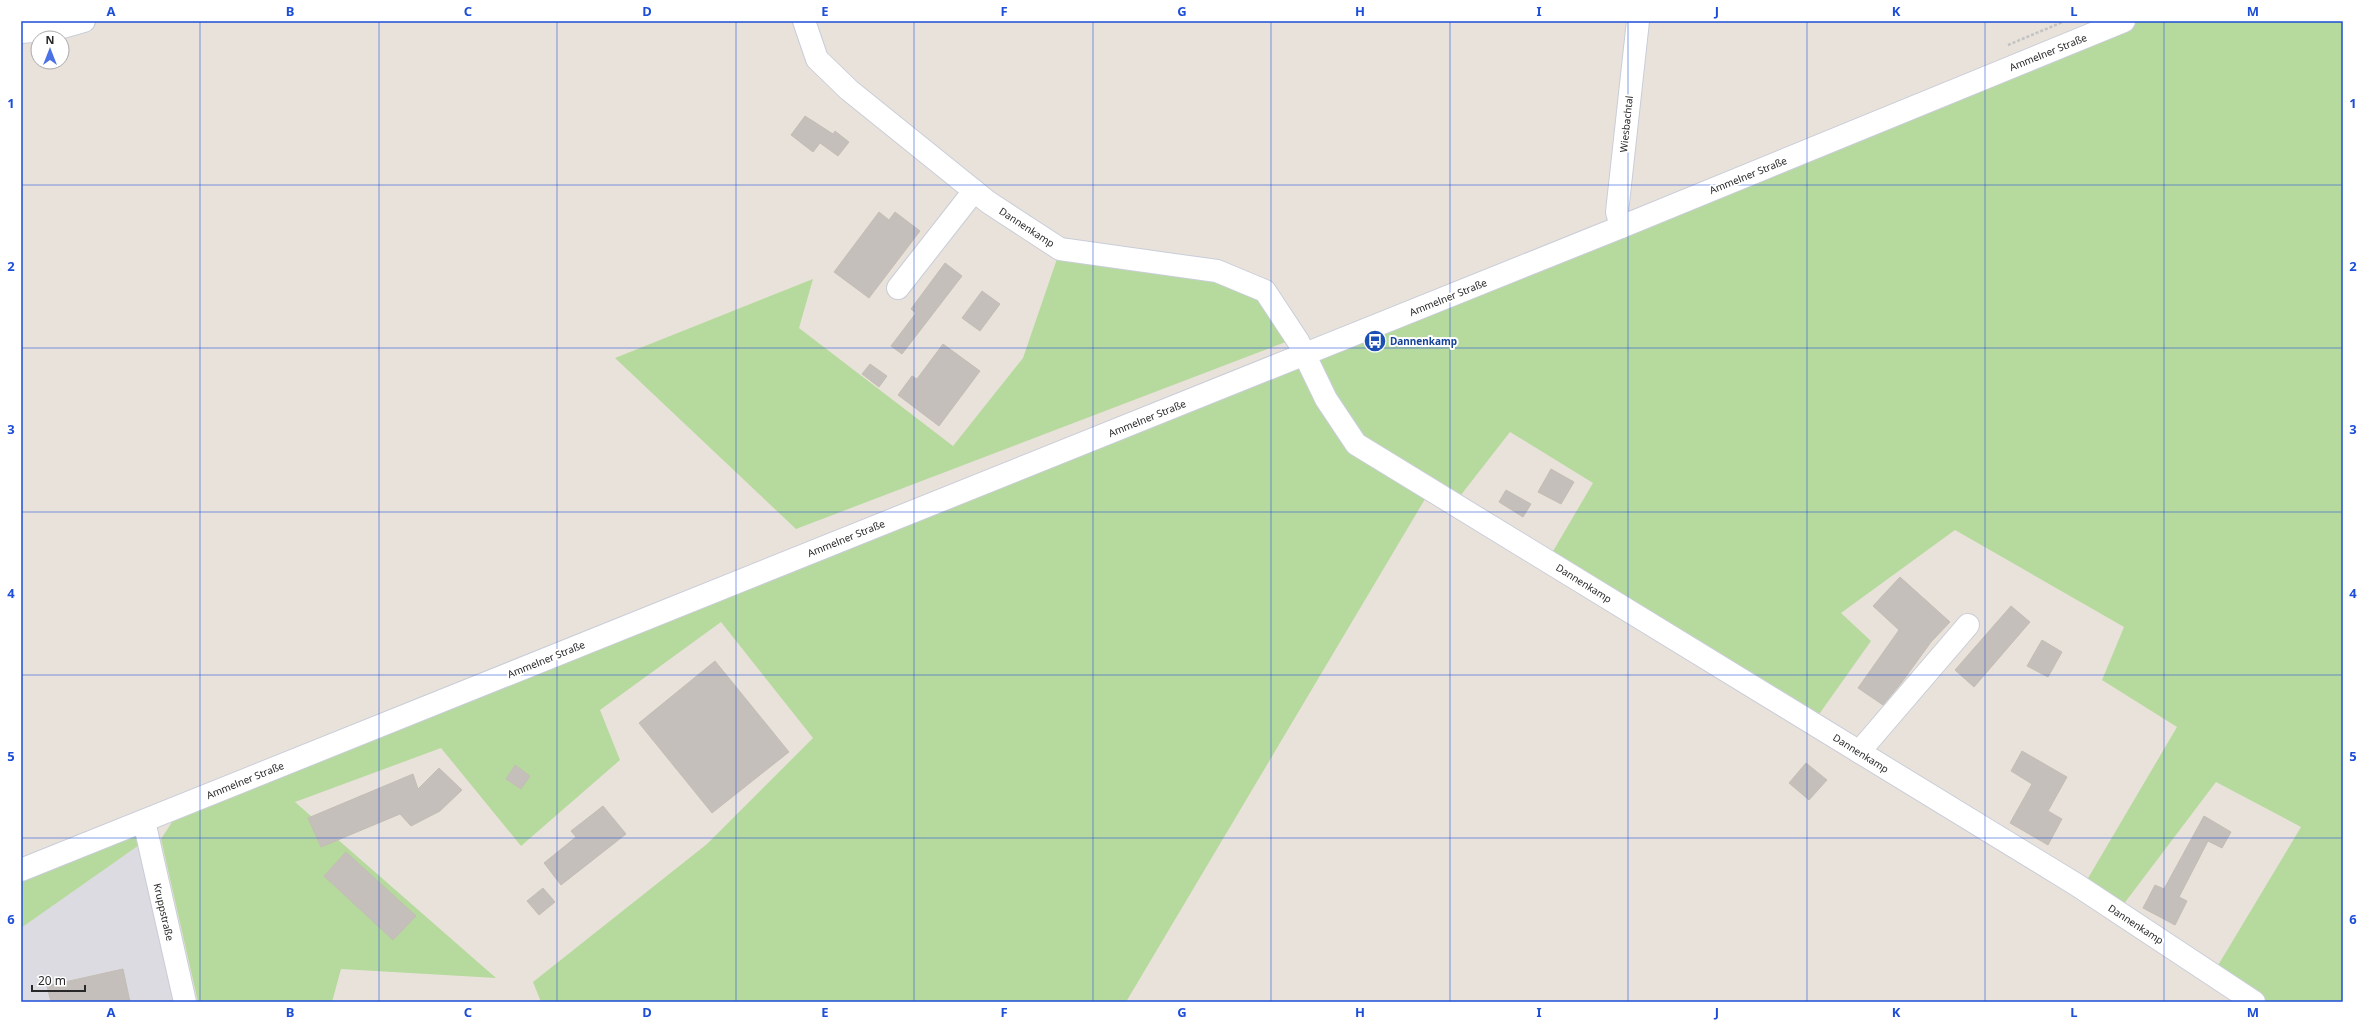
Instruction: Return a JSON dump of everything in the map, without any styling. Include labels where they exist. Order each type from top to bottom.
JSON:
[{"type":"street","points":[[21,32],[56,29],[84,21]]},
{"type":"street","name":"Dannenkamp","points":[[804,21],[817,59],[849,90],[974,191],[1060,248],[1217,271],[1265,291],[1298,341],[1326,399],[1356,444],[2077,885],[2254,1002]]},
{"type":"street","name":"Wiesbachtal","points":[[1621,227],[1617,212],[1638,21]]},
{"type":"street","name":"Ammelner Straße","points":[[21,870],[1304,355],[2124,21]]},
{"type":"street","points":[[898,288],[974,191]]},
{"type":"street","points":[[1859,752],[1968,625]]},
{"type":"street","name":"Kruppstraße","points":[[144,821],[185,1002]]},
{"type":"shaded area","points":[[142,843],[177,1002],[21,1002],[21,928]]},
{"type":"green space","points":[[2121,21],[2343,21],[2343,1002],[2258,1002],[2214,972],[2301,827],[2216,782],[2120,909],[2084,885],[2177,727],[2102,680],[2124,627],[1955,530],[1841,613],[1871,641],[1815,720],[1549,558],[1593,483],[1510,432],[1457,500],[1428,494],[1126,1002],[541,1002],[533,982],[707,844],[813,738],[721,622],[600,710],[620,760],[521,846],[441,748],[295,802],[496,978],[341,969],[332,1002],[198,1002],[161,839],[172,822],[1468,293]]},
{"type":"green space","points":[[1059,253],[1216,274],[1264,293],[1296,338],[796,529],[615,358],[813,279],[799,328],[953,446],[1023,358]]},
{"type":"green space","points":[[139,828],[142,843],[21,928],[21,876]]},
{"type":"building","points":[[805,116],[833,134],[835,131],[849,142],[838,156],[820,143],[813,152],[791,135]]},
{"type":"building","points":[[879,212],[889,220],[895,212],[920,231],[869,298],[834,272]]},
{"type":"building","points":[[945,263],[962,276],[902,354],[891,346],[916,313],[911,309]]},
{"type":"building","points":[[982,291],[1000,304],[980,331],[962,318]]},
{"type":"building","points":[[943,344],[980,371],[939,426],[898,395],[912,376],[917,379]]},
{"type":"building","points":[[870,364],[887,376],[879,387],[862,374]]},
{"type":"building","points":[[1551,469],[1574,482],[1561,504],[1538,492]]},
{"type":"building","points":[[1506,490],[1531,504],[1523,517],[1499,502]]},
{"type":"building","points":[[1900,577],[1950,622],[1931,642],[1883,705],[1858,688],[1899,630],[1873,606]]},
{"type":"building","points":[[2011,606],[2030,622],[1974,687],[1955,670]]},
{"type":"building","points":[[2042,640],[2062,652],[2048,677],[2027,666]]},
{"type":"building","points":[[715,661],[789,752],[712,813],[639,723]]},
{"type":"building","points":[[2022,751],[2067,777],[2048,811],[2062,819],[2048,845],[2010,823],[2032,784],[2011,771]]},
{"type":"building","points":[[1806,763],[1827,780],[1809,800],[1789,783]]},
{"type":"building","points":[[515,765],[530,776],[521,789],[506,779]]},
{"type":"building","points":[[439,768],[462,790],[440,811],[411,826],[400,814],[321,847],[308,818],[413,774],[418,789]]},
{"type":"building","points":[[603,806],[626,834],[561,885],[544,863],[576,837],[571,831]]},
{"type":"building","points":[[2204,816],[2231,832],[2222,848],[2208,841],[2179,897],[2187,901],[2175,925],[2143,908],[2155,885],[2164,889]]},
{"type":"building","points":[[346,852],[416,916],[393,940],[324,876]]},
{"type":"building","points":[[543,888],[555,902],[539,915],[527,901]]},
{"type":"building","points":[[123,969],[130,1002],[51,1002],[47,986]]},
{"type":"place","name":"Dannenkamp","points":[[1375,341]]}]
